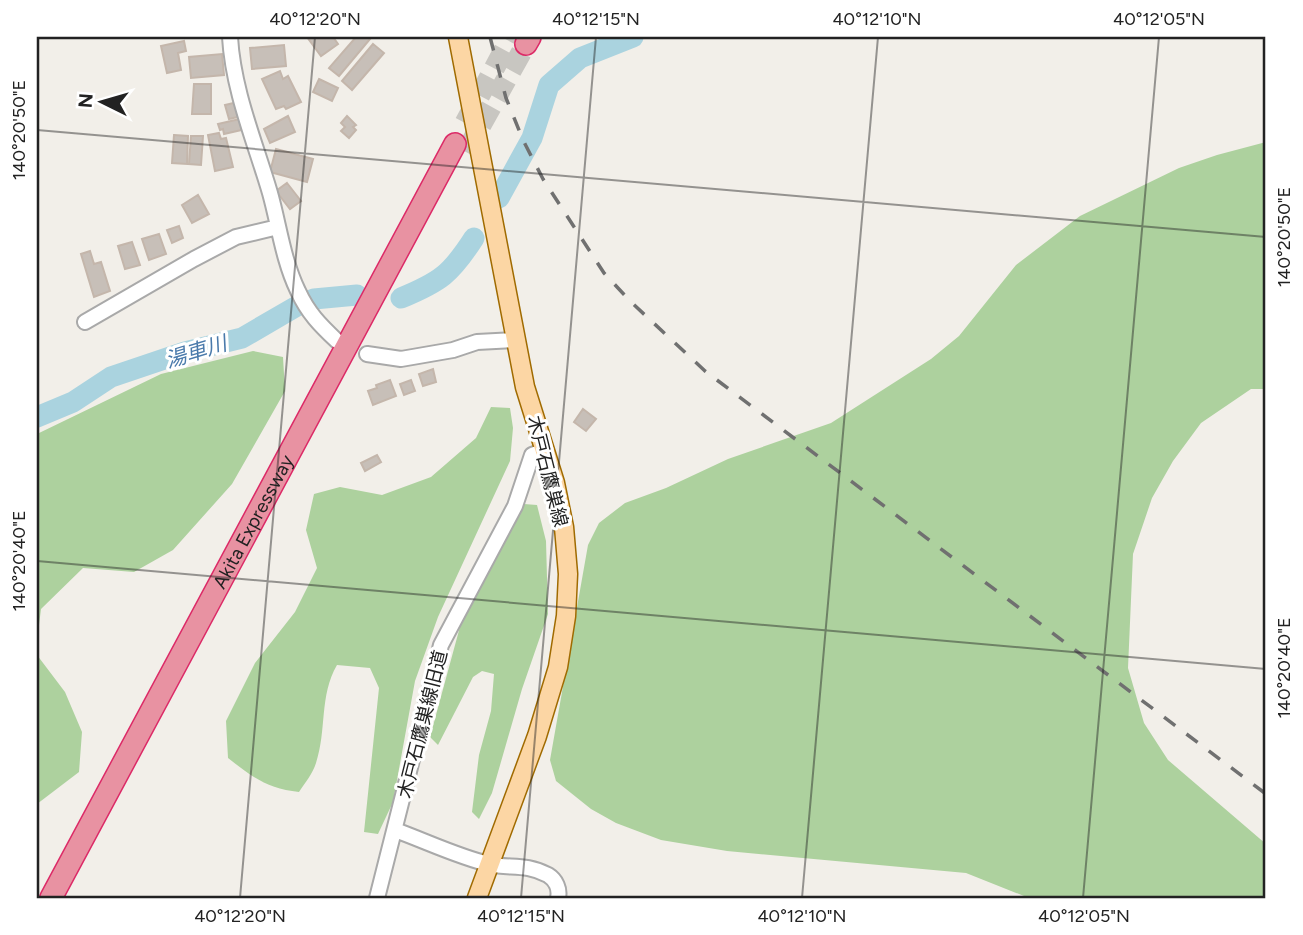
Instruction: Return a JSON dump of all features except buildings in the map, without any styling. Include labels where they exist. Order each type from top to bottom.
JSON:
[{"type":"highway","name":"Akita Expressway","points":[[51,898],[460,148],[65,898]]},
{"type":"main road","name":"木戸石鷹巣線","points":[[458,37],[525,387],[555,483],[564,527],[568,574],[566,616],[558,667],[537,736],[477,898]]},
{"type":"street","points":[[230,37],[251,139],[269,191],[286,261],[297,291],[314,319],[337,341]]},
{"type":"street","points":[[85,322],[236,237],[278,227]]},
{"type":"street","points":[[367,354],[401,359],[453,350],[477,342],[516,340]]},
{"type":"street","name":"木戸石鷹巣線旧道","points":[[377,898],[441,645],[515,506],[532,456],[545,450]]},
{"type":"street","points":[[395,830],[489,864],[517,865],[549,876],[556,882],[558,898]]},
{"type":"green space","points":[[1266,142],[1266,389],[1251,389],[1201,423],[1173,461],[1152,498],[1133,554],[1128,668],[1144,723],[1168,760],[1266,844],[1266,898],[1029,898],[966,873],[727,851],[661,840],[616,823],[591,809],[556,781],[550,760],[588,545],[599,523],[625,503],[666,488],[728,459],[831,423],[931,359],[959,336],[1016,265],[1080,216],[1179,168]]},
{"type":"green space","points":[[253,351],[283,357],[285,391],[232,484],[173,550],[134,572],[83,568],[41,609],[37,641],[37,434],[161,374]]},
{"type":"green space","points":[[491,407],[510,408],[513,428],[510,461],[438,617],[415,681],[393,802],[378,834],[364,832],[379,688],[370,668],[337,665],[325,701],[316,763],[299,792],[261,781],[228,758],[226,721],[255,663],[295,612],[317,568],[306,530],[314,494],[340,487],[382,495],[431,477],[476,438]]},
{"type":"green space","points":[[524,504],[537,505],[546,541],[548,614],[522,689],[492,793],[479,819],[472,812],[479,755],[491,711],[494,674],[482,671],[473,677],[438,745],[430,737],[461,623]]},
{"type":"green space","points":[[37,655],[65,692],[82,732],[79,772],[37,804]]},
{"type":"waterway","name":"湯車川","points":[[499,198],[532,138],[549,85],[580,58],[633,37]]},
{"type":"waterway","name":"湯車川","points":[[401,298],[444,276],[474,238]]},
{"type":"waterway","name":"湯車川","points":[[37,417],[73,402],[111,377],[185,352],[242,338],[314,299],[357,295]]},
{"type":"tunnel","points":[[465,123],[511,37]]},
{"type":"tunnel","points":[[466,152],[526,44]]},
{"type":"railway","points":[[490,37],[506,98],[543,179],[604,273],[631,302],[705,371],[1266,794]]}]
